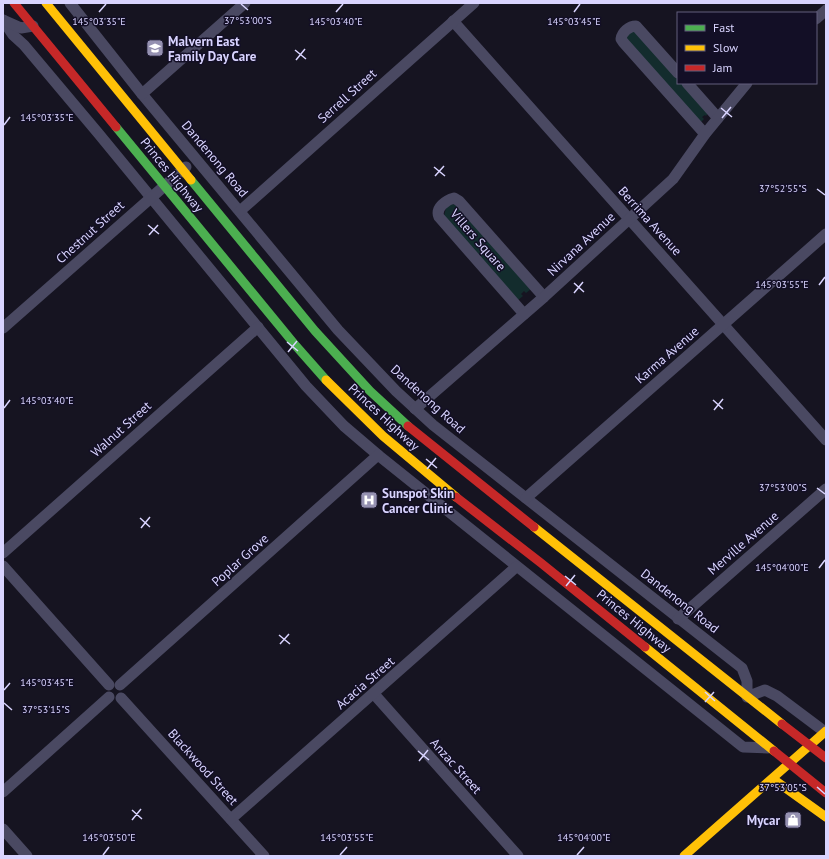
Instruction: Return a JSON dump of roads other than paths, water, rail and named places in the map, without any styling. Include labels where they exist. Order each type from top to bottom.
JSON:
[{"type":"main road","name":"Princes Highway","points":[[14,3],[296,346],[329,383],[383,436],[445,484],[826,793]]},
{"type":"main road","name":"Princes Highway","points":[[46,3],[315,331],[370,391],[458,470],[826,758]]},
{"type":"main road","points":[[684,856],[790,764],[825,731]]},
{"type":"main road","points":[[773,779],[826,818]]},
{"type":"street","name":"Dandenong Road","points":[[70,3],[142,94],[338,330],[396,391],[433,425],[742,668],[747,681],[747,697]]},
{"type":"street","points":[[142,94],[245,3]]},
{"type":"street","name":"Serrell Street","points":[[240,211],[474,3]]},
{"type":"street","points":[[817,17],[826,10]]},
{"type":"street","points":[[3,20],[21,28],[33,26]]},
{"type":"street","points":[[3,20],[13,35],[24,45],[329,411],[378,456],[743,747],[771,748]]},
{"type":"street","name":"Berrima Avenue","points":[[453,21],[826,440]]},
{"type":"street","points":[[677,72],[636,26],[630,27],[623,34],[621,39],[623,42],[705,134]]},
{"type":"street","points":[[688,84],[718,118]]},
{"type":"street","name":"Nirvana Avenue","points":[[415,409],[544,297],[673,179],[705,134],[746,84]]},
{"type":"street","name":"Chestnut Street","points":[[3,328],[164,185],[196,159]]},
{"type":"street","name":"Villers Square","points":[[524,314],[439,217],[437,213],[438,209],[449,199],[454,198],[459,201],[544,297]]},
{"type":"street","points":[[822,237],[826,249]]},
{"type":"street","name":"Karma Avenue","points":[[526,498],[822,237]]},
{"type":"street","name":"Walnut Street","points":[[3,553],[258,327]]},
{"type":"street","name":"Poplar Grove","points":[[120,685],[378,456]]},
{"type":"street","name":"Merville Avenue","points":[[678,619],[826,489]]},
{"type":"street","points":[[3,566],[109,685]]},
{"type":"street","name":"Acacia Street","points":[[232,819],[516,567]]},
{"type":"street","points":[[648,671],[652,652]]},
{"type":"street","points":[[114,682],[120,685],[123,693],[120,698],[114,700],[108,698],[106,692],[109,685],[114,682]]},
{"type":"street","points":[[747,697],[765,690],[777,696],[825,731]]},
{"type":"street","name":"Anzac Street","points":[[374,694],[518,856]]},
{"type":"street","points":[[3,792],[108,698]]},
{"type":"street","name":"Blackwood Street","points":[[120,698],[232,819],[264,856]]},
{"type":"street","points":[[3,829],[27,856]]},
{"type":"place","name":"Malvern East Family Day Care","points":[[155,48]]},
{"type":"place","name":"Sunspot Skin Cancer Clinic","points":[[369,500]]},
{"type":"place","name":"Mycar","points":[[793,820]]}]
